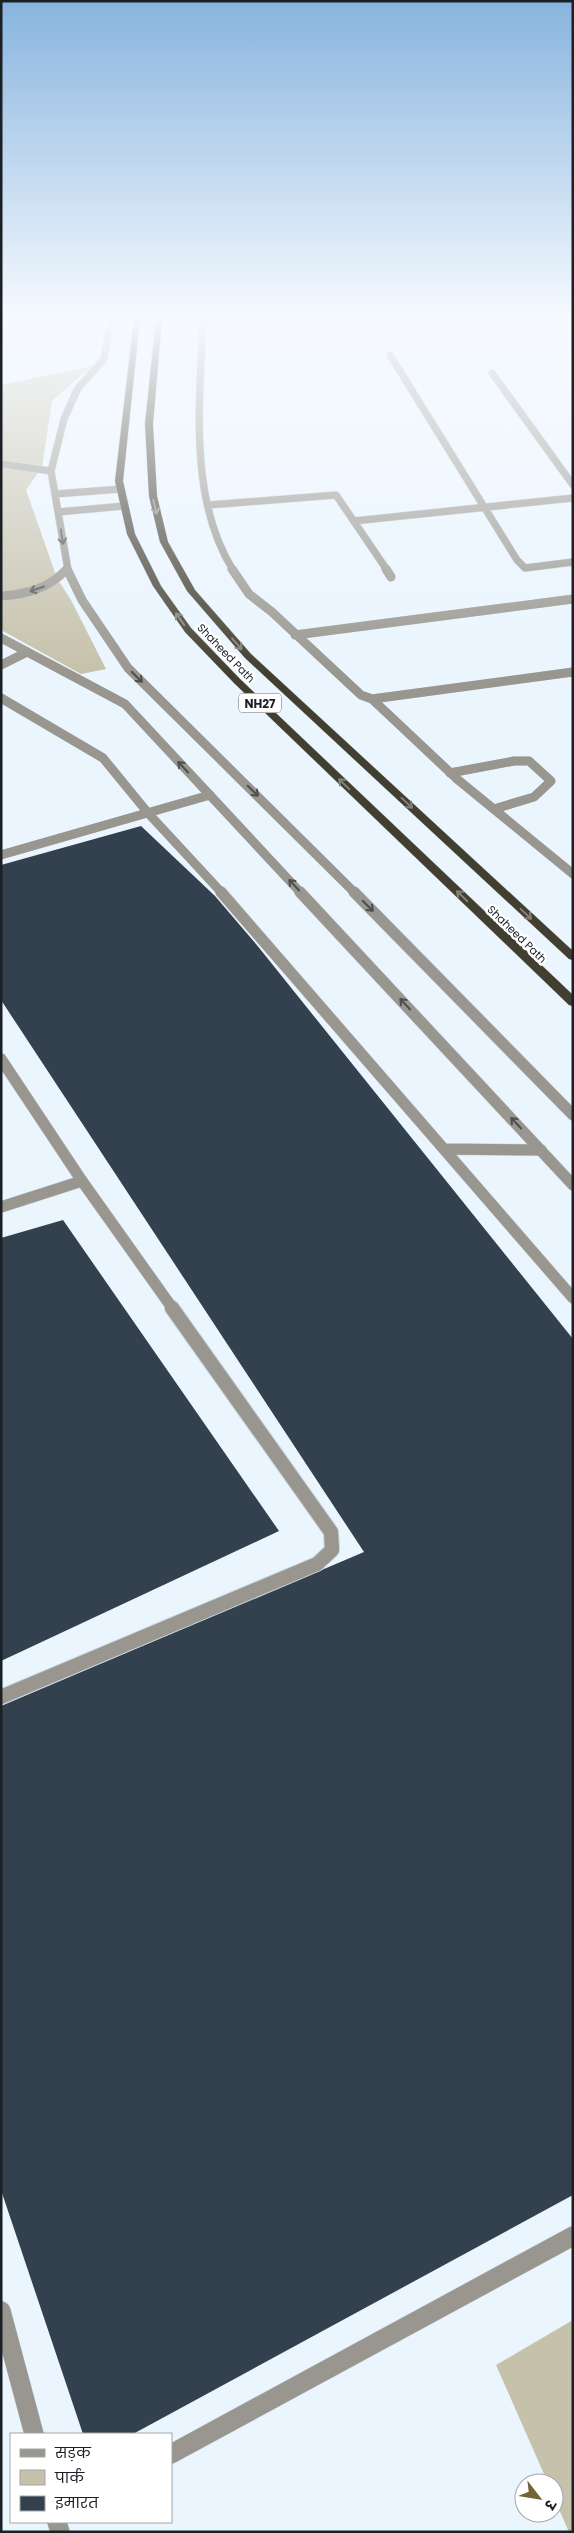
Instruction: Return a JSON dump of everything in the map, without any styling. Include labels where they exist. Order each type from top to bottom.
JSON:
[{"type":"highway","name":"Shaheed Path","points":[[124,437],[120,472],[121,489],[131,534],[157,586],[188,630],[237,681],[573,1002]]},
{"type":"highway","name":"Shaheed Path","points":[[150,437],[153,496],[164,542],[191,591],[248,656],[573,957]]},
{"type":"street","points":[[59,437],[51,471],[67,569],[82,600],[128,668],[383,921],[573,1115]]},
{"type":"street","points":[[201,437],[209,505],[219,539],[232,570],[248,593],[270,610],[361,695],[372,699],[450,773],[568,866],[573,874]]},
{"type":"street","points":[[441,437],[517,560],[525,568],[573,562]]},
{"type":"street","points":[[538,437],[573,485]]},
{"type":"street","points":[[1,464],[51,471]]},
{"type":"street","points":[[55,494],[121,489]]},
{"type":"street","points":[[209,505],[336,495],[391,578]]},
{"type":"street","points":[[354,521],[573,498]]},
{"type":"street","points":[[58,512],[124,506]]},
{"type":"street","points":[[1,596],[36,590],[56,582],[67,569]]},
{"type":"street","points":[[295,635],[573,599]]},
{"type":"street","points":[[1,638],[125,704],[573,1184]]},
{"type":"street","points":[[1,665],[27,652]]},
{"type":"street","points":[[372,699],[573,672]]},
{"type":"street","points":[[1,698],[103,758],[148,813],[235,907],[573,1298]]},
{"type":"street","points":[[450,773],[514,761],[529,761],[552,780],[547,790],[533,797],[494,809]]},
{"type":"street","points":[[1,855],[210,795]]},
{"type":"street","points":[[1,1059],[82,1180],[331,1532],[332,1550],[317,1564],[1,1697]]},
{"type":"street","points":[[444,1149],[541,1150]]},
{"type":"street","points":[[1,1207],[82,1180]]},
{"type":"street","points":[[172,2453],[573,2236]]},
{"type":"street","points":[[1,2311],[34,2433]]},
{"type":"green space","points":[[1,437],[47,437],[42,467],[26,490],[57,578],[71,600],[106,669],[81,674],[1,630]]},
{"type":"green space","points":[[573,2320],[573,2532],[569,2532],[564,2521],[564,2473],[544,2473],[496,2365]]},
{"type":"building","points":[[141,826],[215,896],[256,944],[573,1339],[573,2195],[135,2433],[83,2433],[1,2190],[1,1706],[364,1552],[1,1000],[1,865]]},
{"type":"building","points":[[63,1220],[279,1531],[1,1661],[1,1238]]}]
